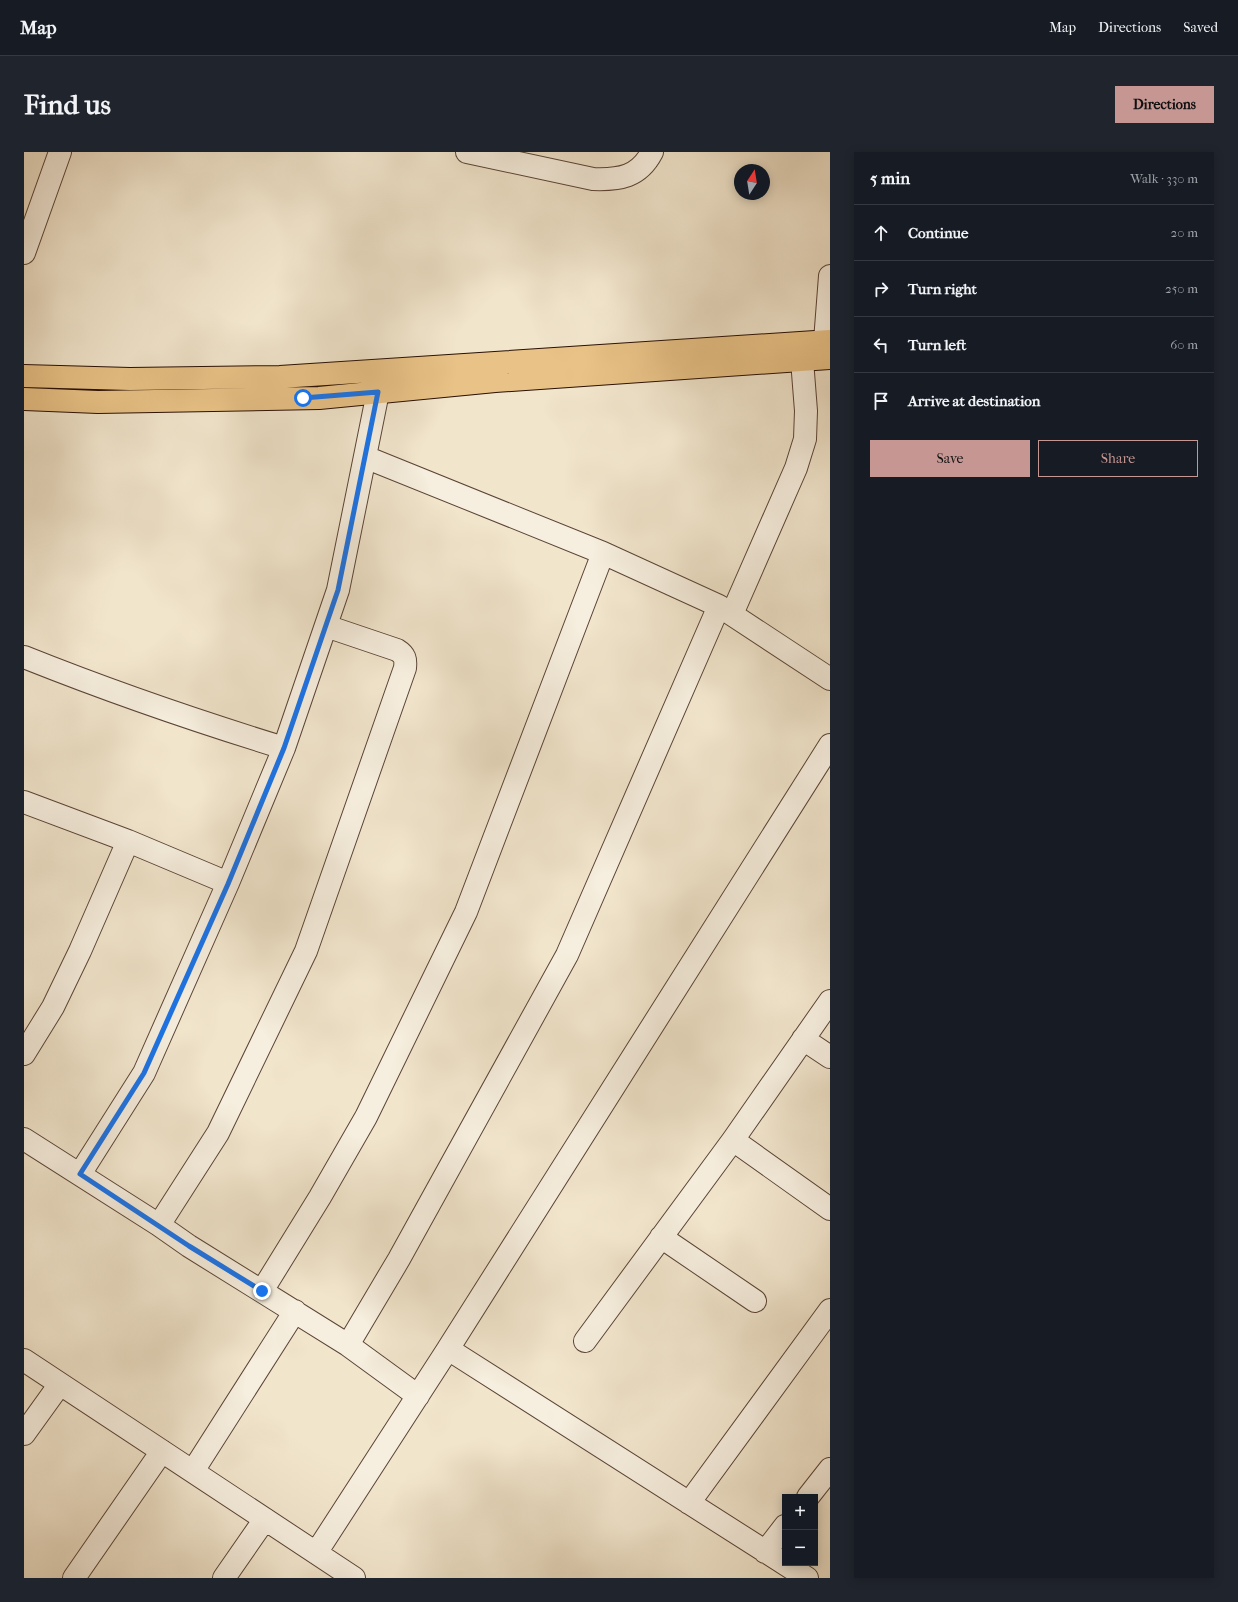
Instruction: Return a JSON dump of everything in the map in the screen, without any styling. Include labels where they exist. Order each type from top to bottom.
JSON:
[{"type":"main road","points":[[24,399],[106,402],[319,398],[495,381],[802,360],[828,347]]},
{"type":"main road","points":[[24,376],[130,379],[280,377],[828,347]]},
{"type":"street","points":[[24,253],[60,152]]},
{"type":"street","points":[[467,152],[593,180],[614,180],[635,172],[647,162],[652,152]]},
{"type":"street","points":[[828,347],[830,276]]},
{"type":"street","points":[[348,1345],[399,1259],[567,955],[726,610],[796,468],[805,439],[806,411],[802,360]]},
{"type":"street","points":[[80,1174],[144,1073],[228,884],[284,748],[338,590],[378,392]]},
{"type":"street","points":[[365,457],[603,553],[726,610],[830,679]]},
{"type":"street","points":[[262,1291],[320,1197],[366,1117],[466,912],[603,553]]},
{"type":"street","points":[[159,1225],[218,1133],[306,951],[405,668],[406,659],[403,654],[397,650],[326,626]]},
{"type":"street","points":[[24,656],[90,683],[220,729],[284,748]]},
{"type":"street","points":[[316,1553],[448,1349],[830,745]]},
{"type":"street","points":[[24,802],[128,841],[228,884]]},
{"type":"street","points":[[24,1054],[53,1007],[80,951],[128,841]]},
{"type":"street","points":[[585,1341],[733,1140],[830,1001]]},
{"type":"street","points":[[803,1039],[830,1057]]},
{"type":"street","points":[[24,1139],[159,1225],[189,1246],[348,1345],[418,1396]]},
{"type":"street","points":[[733,1140],[830,1209]]},
{"type":"street","points":[[661,1237],[755,1301]]},
{"type":"street","points":[[689,1503],[830,1310]]},
{"type":"street","points":[[193,1471],[295,1311]]},
{"type":"street","points":[[448,1349],[807,1578]]},
{"type":"street","points":[[24,1360],[354,1578]]},
{"type":"street","points":[[24,1434],[60,1384]]},
{"type":"street","points":[[74,1578],[162,1451]]},
{"type":"street","points":[[810,1494],[830,1469]]},
{"type":"street","points":[[224,1578],[265,1519]]},
{"type":"street","points":[[765,1552],[782,1530]]},
{"type":"route","points":[[262,1291],[189,1246],[80,1174],[144,1073],[228,884],[284,748],[338,590],[378,392],[319,398],[303,398]]}]
